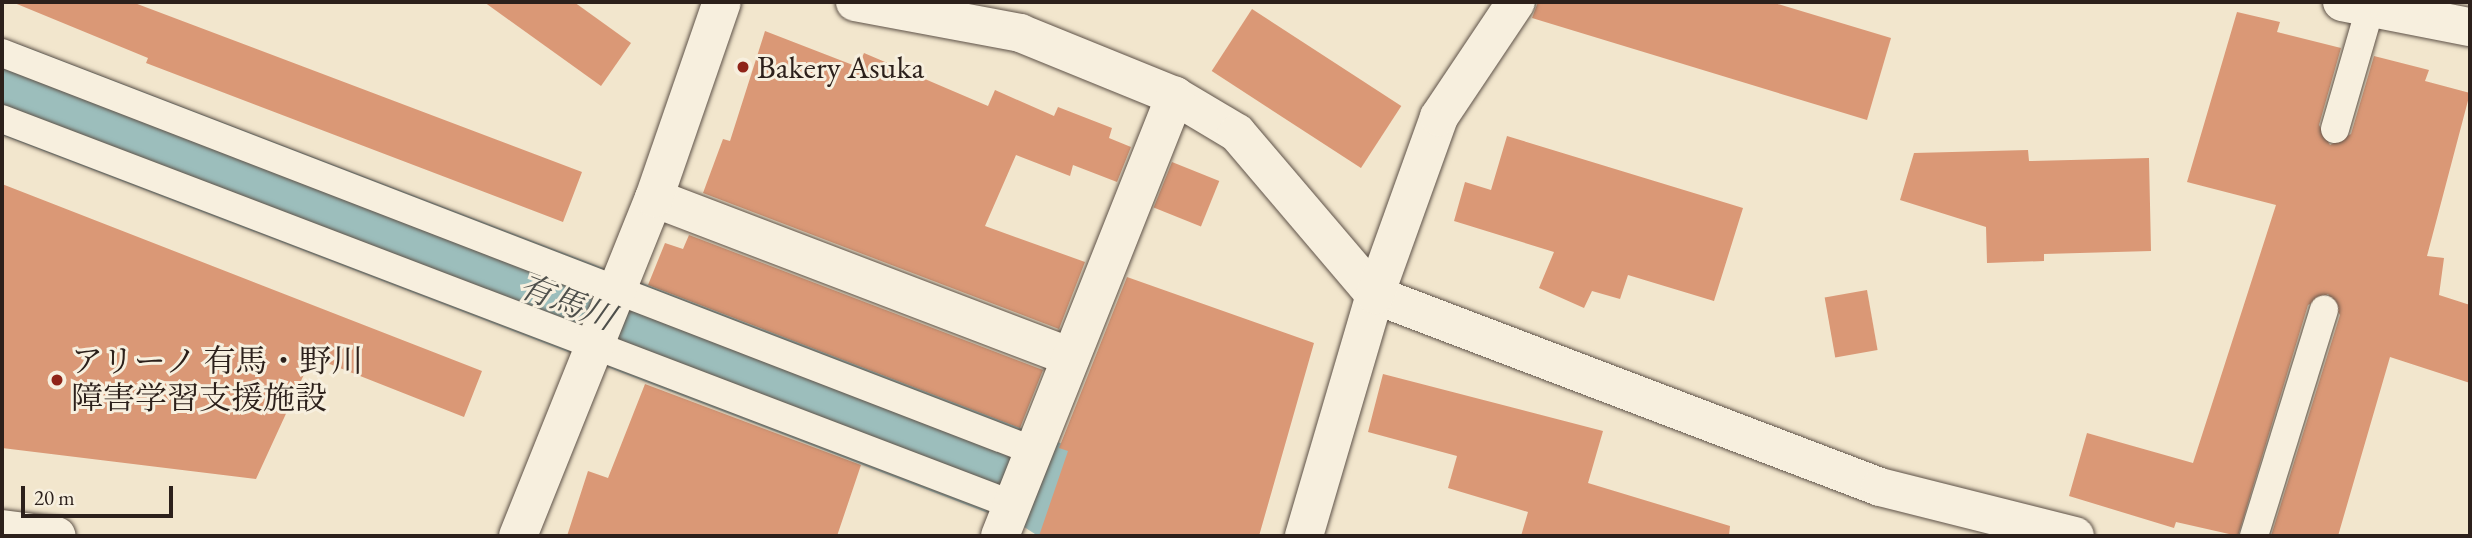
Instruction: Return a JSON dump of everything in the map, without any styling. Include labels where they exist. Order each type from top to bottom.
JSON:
[{"type":"street","points":[[518,536],[654,198],[722,2]]},
{"type":"street","points":[[855,2],[1020,33],[1175,96],[1237,133],[1375,295],[1880,487],[2075,536]]},
{"type":"street","points":[[1304,536],[1375,295],[1439,117],[1516,2]]},
{"type":"street","points":[[2362,3],[2470,27]]},
{"type":"street","points":[[1009,514],[1175,96]]},
{"type":"street","points":[[654,198],[1071,358]]},
{"type":"street","points":[[2,529],[57,536]]},
{"type":"lane","points":[[2335,129],[2362,3]]},
{"type":"lane","points":[[2,52],[1033,453]]},
{"type":"lane","points":[[2,119],[596,343],[1009,514]]},
{"type":"lane","points":[[2254,536],[2324,310]]},
{"type":"building","points":[[12,2],[132,2],[582,172],[563,222],[146,63],[148,58]]},
{"type":"building","points":[[484,2],[574,2],[631,43],[601,86]]},
{"type":"building","points":[[1538,2],[1771,2],[1891,38],[1867,120],[1532,18]]},
{"type":"building","points":[[1252,9],[1401,106],[1361,168],[1212,71]]},
{"type":"building","points":[[2237,12],[2280,22],[2277,32],[2341,48],[2319,125],[2330,145],[2351,134],[2374,56],[2429,70],[2425,81],[2470,93],[2427,256],[2444,258],[2439,295],[2470,305],[2470,383],[2390,357],[2338,536],[2271,536],[2340,315],[2328,294],[2308,305],[2238,536],[2176,522],[2174,528],[2069,496],[2087,433],[2193,463],[2276,205],[2187,182]]},
{"type":"building","points":[[765,31],[858,67],[864,53],[988,106],[995,90],[1054,116],[1058,107],[1112,128],[1109,138],[1131,147],[1117,182],[1073,165],[1070,176],[1016,155],[985,226],[1085,262],[1059,329],[703,193],[723,139],[730,141]]},
{"type":"building","points":[[1507,136],[1743,208],[1714,301],[1628,275],[1620,299],[1592,291],[1584,308],[1539,288],[1554,252],[1454,221],[1465,182],[1491,190]]},
{"type":"building","points":[[2028,150],[2029,161],[2149,158],[2151,251],[2044,254],[2044,261],[1987,263],[1986,227],[1900,200],[1914,153]]},
{"type":"building","points":[[1172,162],[1219,181],[1201,227],[1154,207]]},
{"type":"building","points":[[2,184],[482,371],[464,417],[312,357],[256,479],[2,448]]},
{"type":"building","points":[[689,235],[1043,370],[1020,428],[648,285],[665,243],[683,249]]},
{"type":"building","points":[[1127,277],[1314,343],[1259,536],[1039,536],[1068,451],[1059,448]]},
{"type":"building","points":[[1867,290],[1878,350],[1835,358],[1825,297]]},
{"type":"building","points":[[1383,374],[1603,431],[1588,483],[1730,526],[1729,536],[1521,536],[1528,512],[1448,488],[1457,456],[1368,432]]},
{"type":"building","points":[[645,384],[861,465],[837,536],[567,536],[588,471],[608,478]]},
{"type":"waterway","name":"有馬川","points":[[2,86],[1043,485],[1123,536]]},
{"type":"place","name":"Bakery Asuka","points":[[743,67]]},
{"type":"place","name":"アリーノ 有馬・野川 障害学習支援施設","points":[[57,380]]}]
